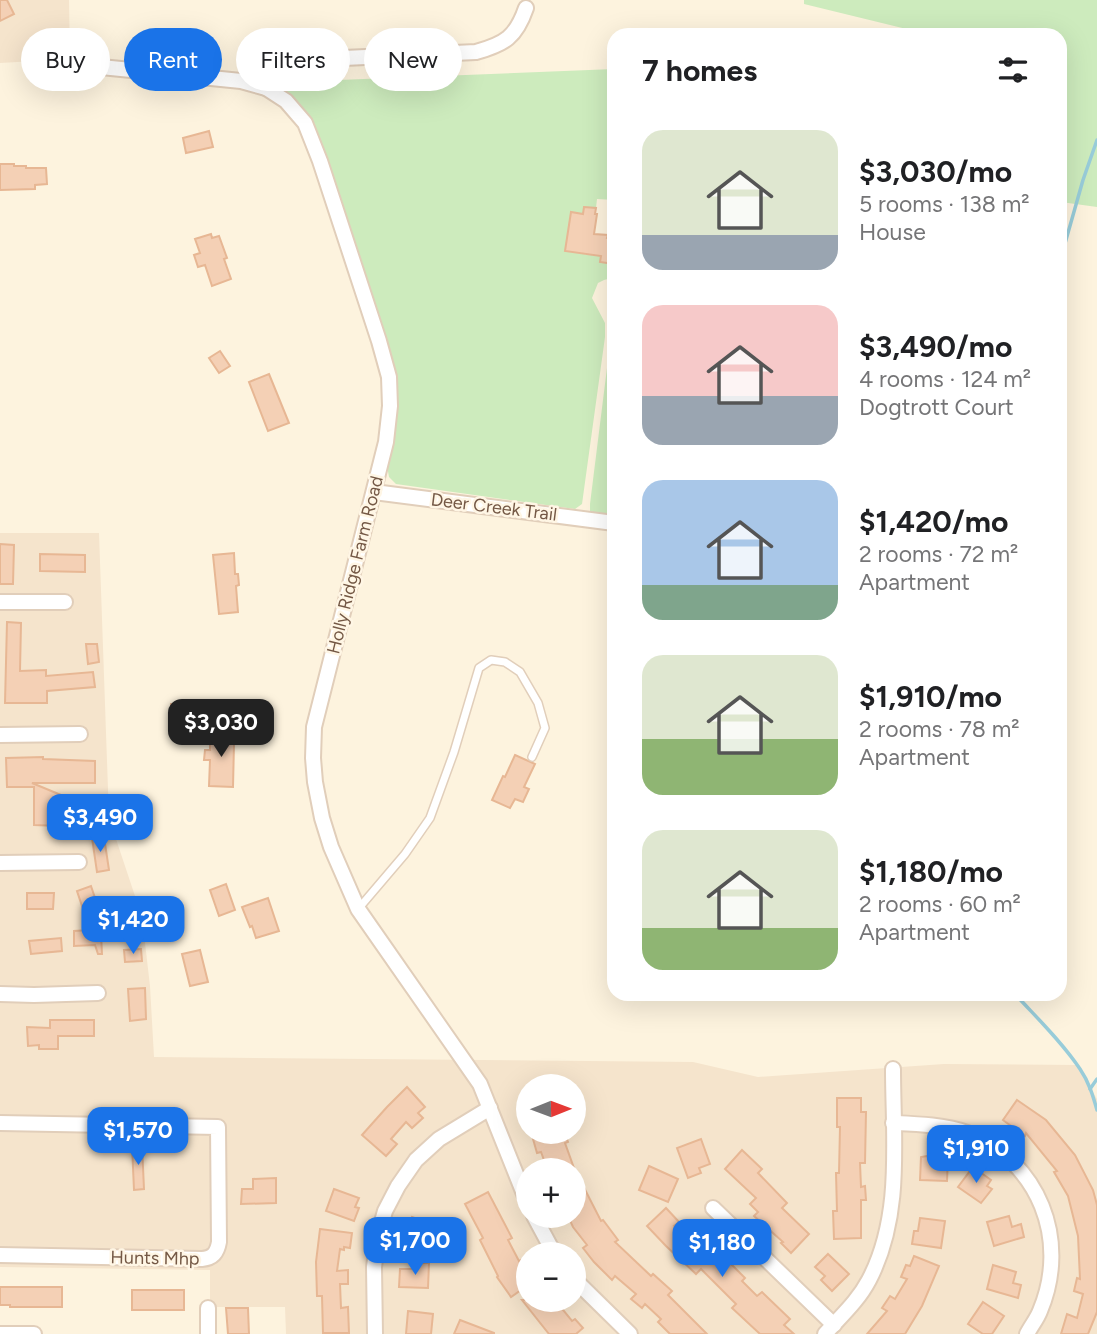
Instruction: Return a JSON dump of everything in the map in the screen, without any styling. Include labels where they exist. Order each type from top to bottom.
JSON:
[{"type":"street","points":[[350,58],[476,52],[494,47],[516,32],[527,4]]},
{"type":"street","name":"Holly Ridge Farm Road","points":[[110,68],[236,81]]},
{"type":"street","name":"Holly Ridge Farm Road","points":[[271,91],[286,101],[305,123],[320,161],[389,377],[390,406],[386,442],[314,727],[313,758],[321,818],[358,909],[480,1084],[516,1174]]},
{"type":"street","name":"Deer Creek Trail","points":[[373,492],[607,522]]},
{"type":"street","points":[[0,602],[65,601]]},
{"type":"street","points":[[0,735],[80,734]]},
{"type":"street","points":[[0,863],[79,862]]},
{"type":"street","points":[[0,994],[98,993]]},
{"type":"street","points":[[712,1208],[829,1329],[851,1307],[869,1281],[888,1228],[894,1160],[893,1069]]},
{"type":"street","points":[[375,1334],[374,1267],[385,1211],[416,1160],[439,1139],[489,1108]]},
{"type":"street","name":"Hunts Mhp","points":[[0,1123],[218,1127],[219,1242],[214,1255],[202,1259],[0,1255]]},
{"type":"street","points":[[893,1123],[966,1132],[997,1148],[1015,1163],[1033,1187],[1045,1210],[1051,1234],[1052,1258],[1047,1291],[1040,1312],[1027,1334]]},
{"type":"street","points":[[586,1291],[630,1334]]},
{"type":"street","points":[[208,1308],[208,1334]]},
{"type":"street","points":[[0,1334],[34,1334]]},
{"type":"lane","points":[[358,909],[405,854],[430,818],[454,752],[479,668],[491,660],[505,662],[520,672],[538,703],[545,728],[531,757]]},
{"type":"shaded area","points":[[0,0],[69,0],[69,28],[21,28],[21,62],[0,63]]},
{"type":"shaded area","points":[[0,533],[99,533],[109,818],[142,917],[154,1057],[693,1062],[758,1077],[944,1064],[1077,1065],[1097,1099],[1097,1334],[286,1334],[285,1307],[210,1307],[210,1270],[0,1267]]},
{"type":"green space","points":[[804,0],[1097,0],[1097,207],[1067,203],[1067,28],[902,28],[804,4]]},
{"type":"green space","points":[[607,69],[607,200],[597,199],[596,208],[585,207],[583,214],[572,212],[571,232],[568,232],[565,251],[590,255],[601,253],[600,262],[607,263],[607,279],[598,283],[592,298],[605,323],[605,337],[582,504],[575,509],[396,484],[389,477],[387,466],[395,426],[396,390],[390,355],[316,136],[303,108],[284,91],[350,91],[350,80],[364,79],[364,91],[462,91],[462,75]]},
{"type":"green space","points":[[607,368],[607,515],[590,513]]},
{"type":"building","points":[[0,0],[7,0],[14,14],[0,21]]},
{"type":"building","points":[[209,131],[213,147],[186,153],[183,138]]},
{"type":"building","points":[[0,164],[46,168],[47,184],[35,185],[35,189],[0,190]]},
{"type":"building","points":[[584,207],[596,208],[594,234],[607,235],[607,263],[600,262],[601,256],[565,251],[571,212],[583,214]]},
{"type":"building","points":[[211,234],[212,238],[219,236],[231,279],[212,286],[205,265],[198,267],[194,255],[200,253],[195,239]]},
{"type":"building","points":[[220,351],[230,366],[219,373],[209,358]]},
{"type":"building","points":[[269,374],[289,423],[268,431],[249,382]]},
{"type":"building","points":[[0,544],[14,545],[13,584],[0,584]]},
{"type":"building","points":[[234,553],[235,574],[238,574],[239,585],[236,586],[238,612],[219,614],[213,555]]},
{"type":"building","points":[[40,554],[85,555],[85,572],[40,571]]},
{"type":"building","points":[[7,622],[21,623],[20,671],[46,670],[46,676],[93,672],[95,687],[47,691],[47,703],[5,703]]},
{"type":"building","points":[[86,644],[97,644],[99,662],[88,664]]},
{"type":"building","points":[[171,704],[190,704],[191,722],[171,722]]},
{"type":"building","points":[[210,729],[229,730],[229,743],[234,743],[233,787],[209,786],[210,760],[204,760],[205,750],[210,750]]},
{"type":"building","points":[[515,755],[535,764],[524,787],[529,789],[523,802],[515,799],[510,808],[492,800]]},
{"type":"building","points":[[43,757],[95,761],[95,783],[32,783],[61,795],[60,826],[34,825],[34,787],[7,787],[6,758]]},
{"type":"building","points":[[83,804],[95,809],[84,838],[71,832]]},
{"type":"building","points":[[104,837],[109,870],[97,872],[92,838]]},
{"type":"building","points":[[226,884],[235,910],[219,916],[210,890]]},
{"type":"building","points":[[91,886],[100,913],[102,954],[98,954],[95,945],[74,946],[74,931],[90,930],[77,891]]},
{"type":"building","points":[[27,893],[54,893],[53,909],[27,909]]},
{"type":"building","points":[[268,898],[279,931],[256,938],[242,907]]},
{"type":"building","points":[[61,938],[62,951],[31,954],[29,941]]},
{"type":"building","points":[[141,949],[142,961],[125,962],[124,950]]},
{"type":"building","points":[[200,950],[208,982],[190,986],[182,954]]},
{"type":"building","points":[[145,988],[146,1019],[130,1021],[128,989]]},
{"type":"building","points":[[50,1020],[94,1020],[94,1036],[58,1036],[58,1049],[28,1046],[27,1027],[50,1028]]},
{"type":"building","points":[[407,1087],[425,1107],[418,1113],[423,1118],[412,1128],[406,1122],[391,1139],[397,1144],[386,1156],[362,1135]]},
{"type":"building","points":[[837,1098],[861,1098],[861,1112],[866,1112],[865,1163],[860,1163],[861,1187],[865,1186],[866,1200],[861,1200],[861,1238],[834,1239],[833,1211],[837,1211],[836,1173],[839,1173],[840,1127],[837,1127]]},
{"type":"building","points":[[1017,1100],[1046,1120],[1075,1155],[1093,1190],[1097,1205],[1097,1312],[1088,1334],[1061,1334],[1067,1314],[1077,1318],[1083,1294],[1074,1291],[1077,1278],[1080,1279],[1078,1236],[1068,1196],[1054,1172],[1057,1171],[1026,1133],[1025,1136],[1003,1120]]},
{"type":"building","points":[[701,1139],[710,1164],[699,1168],[701,1173],[688,1178],[677,1148]]},
{"type":"building","points":[[534,1144],[565,1144],[570,1158],[543,1158],[541,1152],[537,1153]]},
{"type":"building","points":[[132,1145],[142,1145],[144,1189],[134,1190]]},
{"type":"building","points":[[742,1150],[762,1169],[758,1173],[787,1203],[782,1208],[809,1234],[791,1253],[781,1243],[783,1242],[754,1216],[758,1212],[750,1204],[756,1198],[725,1169]]},
{"type":"building","points":[[921,1157],[948,1157],[947,1181],[920,1180]]},
{"type":"building","points":[[649,1166],[678,1179],[668,1202],[639,1190]]},
{"type":"building","points":[[973,1167],[991,1180],[987,1186],[992,1189],[981,1203],[958,1187]]},
{"type":"building","points":[[276,1178],[276,1203],[241,1204],[242,1189],[253,1189],[253,1179]]},
{"type":"building","points":[[334,1189],[359,1198],[355,1207],[359,1208],[354,1221],[326,1211]]},
{"type":"building","points":[[488,1192],[512,1238],[508,1240],[516,1255],[516,1293],[511,1297],[497,1277],[480,1240],[483,1238],[465,1204]]},
{"type":"building","points":[[586,1192],[601,1221],[603,1220],[618,1240],[615,1242],[651,1276],[653,1274],[672,1291],[668,1295],[707,1334],[670,1334],[658,1322],[661,1319],[645,1304],[642,1308],[631,1299],[636,1294],[615,1276],[612,1280],[594,1262],[586,1252],[585,1242],[574,1228],[586,1228]]},
{"type":"building","points":[[666,1208],[679,1222],[674,1226],[688,1242],[697,1249],[701,1245],[720,1265],[726,1259],[745,1278],[742,1281],[757,1296],[762,1292],[790,1319],[784,1325],[794,1334],[760,1334],[732,1308],[736,1304],[701,1269],[696,1274],[666,1246],[647,1226]]},
{"type":"building","points":[[1009,1216],[1012,1227],[1021,1224],[1024,1237],[994,1246],[987,1222]]},
{"type":"building","points":[[412,1217],[442,1228],[433,1251],[409,1242],[412,1232],[407,1230]]},
{"type":"building","points":[[920,1218],[945,1221],[941,1248],[912,1244]]},
{"type":"building","points":[[320,1229],[352,1233],[350,1248],[340,1249],[337,1271],[348,1270],[348,1284],[340,1284],[341,1308],[348,1307],[349,1333],[323,1333],[322,1296],[317,1296],[316,1262]]},
{"type":"building","points":[[828,1254],[849,1274],[832,1291],[821,1280],[825,1276],[815,1267]]},
{"type":"building","points":[[914,1256],[939,1266],[922,1306],[905,1334],[867,1334],[887,1311],[882,1308],[890,1296],[895,1299],[907,1279],[901,1277],[906,1265],[910,1266]]},
{"type":"building","points":[[418,1263],[429,1263],[428,1288],[399,1287],[400,1269],[418,1269]]},
{"type":"building","points":[[993,1265],[1016,1272],[1013,1283],[1021,1285],[1018,1298],[987,1289]]},
{"type":"building","points":[[0,1287],[62,1287],[62,1307],[0,1305]]},
{"type":"building","points":[[132,1290],[184,1290],[184,1310],[132,1310]]},
{"type":"building","points":[[983,1302],[1004,1316],[992,1334],[983,1334],[968,1324]]},
{"type":"building","points":[[226,1308],[248,1308],[249,1334],[228,1334]]},
{"type":"building","points":[[408,1311],[433,1314],[431,1334],[406,1334]]},
{"type":"building","points":[[532,1312],[565,1312],[583,1328],[576,1334],[549,1334]]},
{"type":"building","points":[[460,1320],[494,1333],[494,1334],[454,1334]]},
{"type":"waterway","points":[[1067,236],[1097,140]]},
{"type":"waterway","points":[[1022,1001],[1073,1059],[1086,1079],[1097,1110]]},
{"type":"waterway","points":[[1090,1089],[1097,1079]]}]
